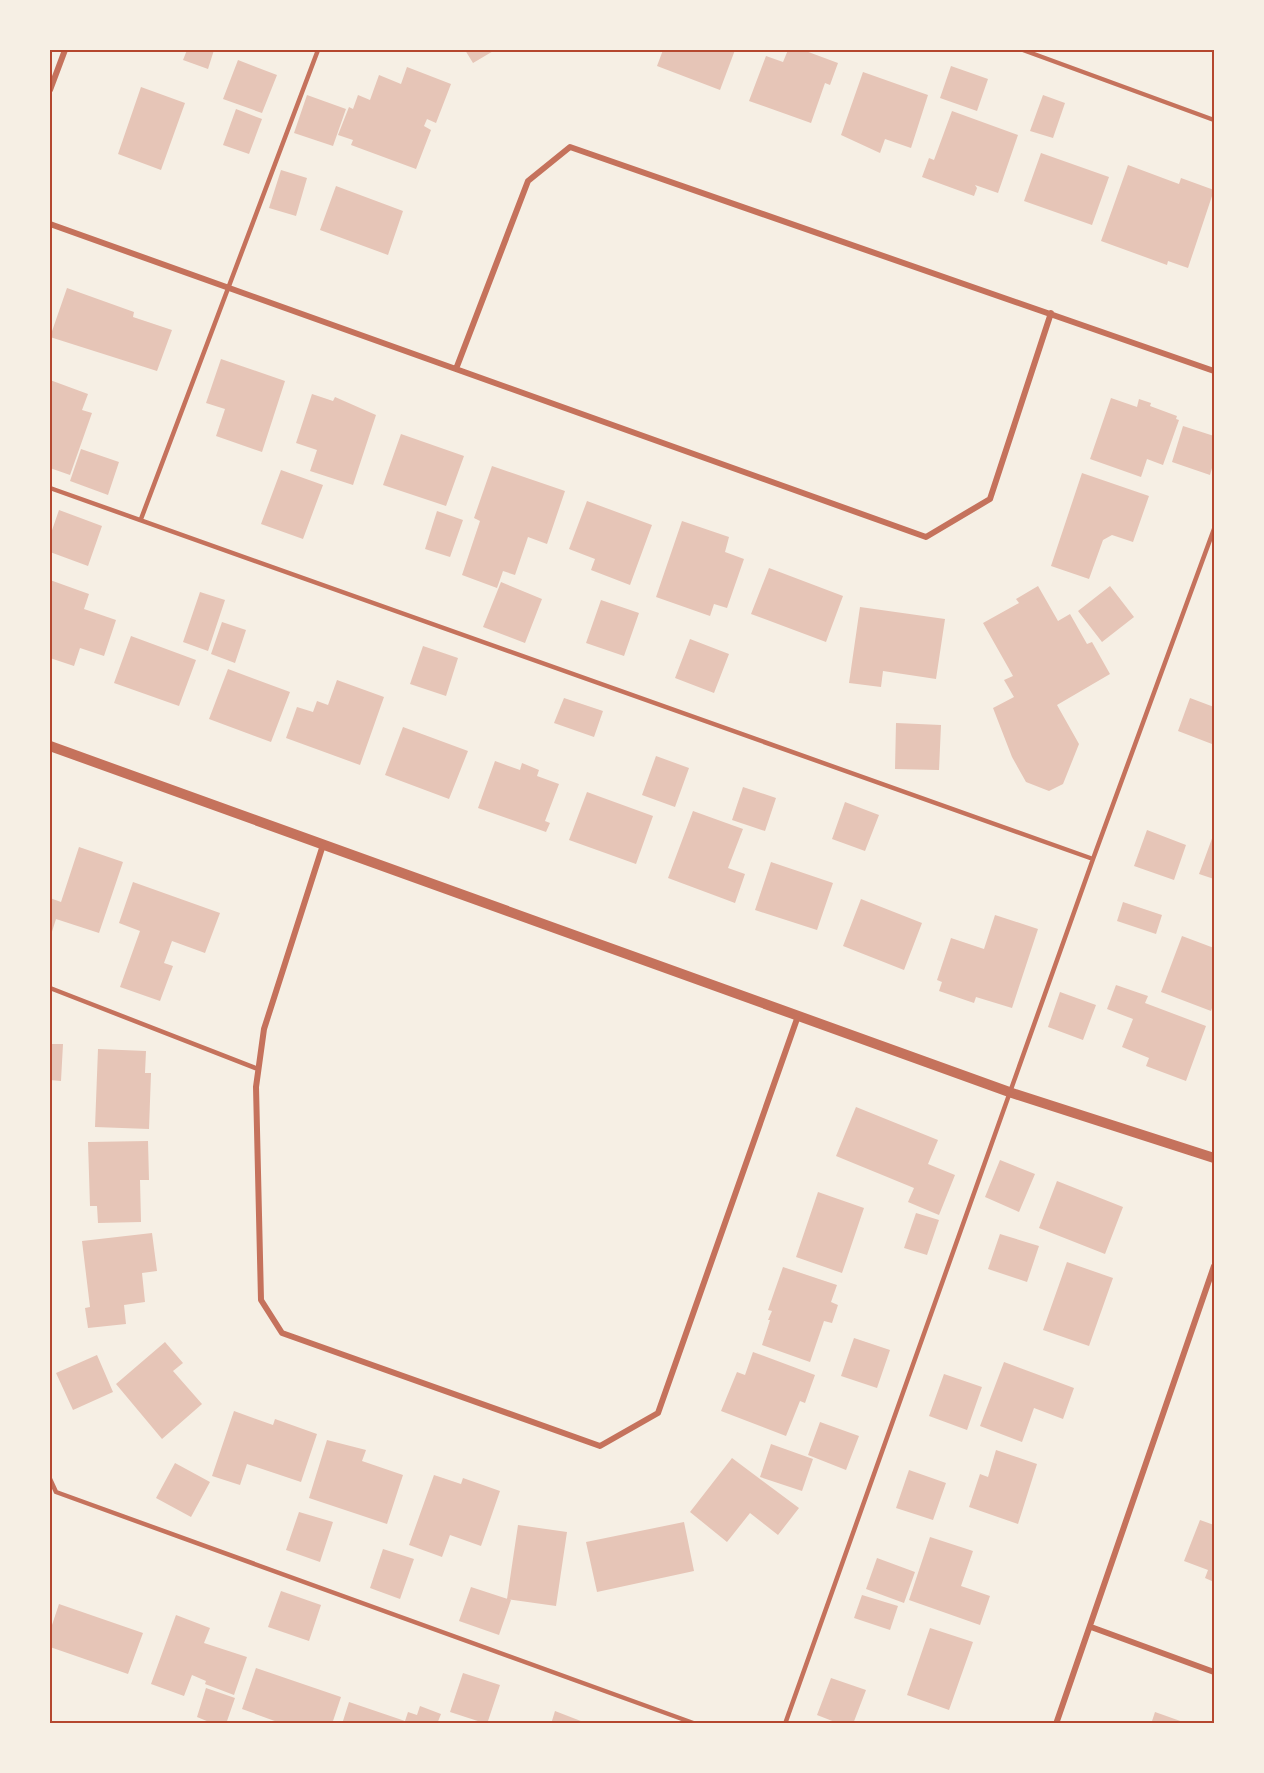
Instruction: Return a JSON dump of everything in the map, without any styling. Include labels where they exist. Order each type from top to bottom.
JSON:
[{"type":"street","points":[[50,90],[65,50]]},
{"type":"street","points":[[456,369],[528,181],[570,147],[1215,371]]},
{"type":"street","points":[[50,224],[926,537],[990,500],[1051,313]]},
{"type":"street","points":[[50,747],[1012,1093],[1215,1158]]},
{"type":"street","points":[[323,845],[264,1029],[256,1087],[261,1300],[282,1333],[600,1446],[658,1413],[798,1016]]},
{"type":"street","points":[[1056,1724],[1215,1266]]},
{"type":"street","points":[[1091,1627],[1215,1672]]},
{"type":"lane","points":[[141,519],[318,50]]},
{"type":"lane","points":[[1023,50],[1215,120]]},
{"type":"lane","points":[[50,488],[1093,859]]},
{"type":"lane","points":[[785,1724],[1012,1093],[1093,859],[1215,529]]},
{"type":"lane","points":[[50,988],[258,1069]]},
{"type":"lane","points":[[50,1479],[56,1492],[696,1724]]},
{"type":"building","points":[[187,50],[214,50],[208,69],[183,60]]},
{"type":"building","points":[[465,50],[495,50],[473,63]]},
{"type":"building","points":[[663,50],[735,50],[720,90],[657,66]]},
{"type":"building","points":[[788,50],[803,50],[838,63],[830,85],[825,83],[811,123],[749,101],[766,56],[783,62]]},
{"type":"building","points":[[238,60],[277,75],[262,113],[223,99]]},
{"type":"building","points":[[951,66],[988,79],[977,111],[940,98]]},
{"type":"building","points":[[407,67],[451,84],[436,123],[427,119],[424,126],[431,130],[416,169],[351,145],[353,140],[338,135],[349,107],[353,109],[358,95],[370,100],[379,75],[401,84]]},
{"type":"building","points":[[863,72],[928,95],[911,148],[885,139],[880,153],[841,135]]},
{"type":"building","points":[[141,87],[185,103],[161,170],[118,154]]},
{"type":"building","points":[[307,95],[346,109],[333,146],[294,133]]},
{"type":"building","points":[[1043,95],[1065,103],[1053,138],[1030,131]]},
{"type":"building","points":[[236,109],[262,119],[249,154],[223,145]]},
{"type":"building","points":[[952,111],[1018,135],[998,193],[975,185],[977,188],[974,196],[922,177],[929,158],[934,160]]},
{"type":"building","points":[[1041,153],[1109,177],[1092,225],[1024,201]]},
{"type":"building","points":[[1128,165],[1179,184],[1181,178],[1214,190],[1188,268],[1168,261],[1167,265],[1101,241]]},
{"type":"building","points":[[281,170],[307,178],[296,216],[269,208]]},
{"type":"building","points":[[336,186],[403,211],[388,255],[320,230]]},
{"type":"building","points":[[67,288],[134,312],[133,317],[172,330],[157,371],[50,337]]},
{"type":"building","points":[[221,359],[285,381],[262,452],[216,436],[225,409],[206,403]]},
{"type":"building","points":[[50,380],[88,394],[82,410],[92,413],[70,475],[50,468]]},
{"type":"building","points":[[312,394],[333,401],[335,397],[376,415],[353,485],[310,471],[317,450],[296,443]]},
{"type":"building","points":[[1111,398],[1137,407],[1139,399],[1151,403],[1150,406],[1177,416],[1176,419],[1179,420],[1163,465],[1147,459],[1141,477],[1090,459]]},
{"type":"building","points":[[1183,426],[1214,436],[1214,461],[1210,475],[1172,462]]},
{"type":"building","points":[[401,434],[464,456],[446,506],[383,485]]},
{"type":"building","points":[[81,449],[119,462],[108,495],[70,481]]},
{"type":"building","points":[[492,466],[565,491],[547,544],[528,537],[515,575],[503,571],[497,588],[462,575],[480,521],[474,518]]},
{"type":"building","points":[[281,470],[323,485],[303,539],[261,524]]},
{"type":"building","points":[[1082,473],[1149,496],[1133,542],[1112,535],[1103,540],[1089,579],[1051,566]]},
{"type":"building","points":[[587,501],[652,525],[630,585],[591,570],[595,559],[569,549]]},
{"type":"building","points":[[59,510],[102,526],[88,566],[50,552],[50,536]]},
{"type":"building","points":[[437,511],[463,520],[450,557],[425,549]]},
{"type":"building","points":[[682,521],[729,537],[725,552],[744,559],[727,608],[714,604],[710,616],[656,597]]},
{"type":"building","points":[[769,568],[843,596],[826,642],[751,614]]},
{"type":"building","points":[[50,580],[89,594],[84,609],[116,620],[104,656],[80,648],[74,666],[50,658]]},
{"type":"building","points":[[501,582],[542,599],[525,643],[483,627]]},
{"type":"building","points":[[1038,586],[1058,621],[1070,614],[1087,644],[1092,642],[1110,674],[1057,705],[1079,744],[1063,784],[1049,791],[1026,782],[1012,757],[993,708],[1014,697],[1004,680],[1013,676],[983,623],[1019,603],[1016,599]]},
{"type":"building","points":[[1110,586],[1134,617],[1102,642],[1078,611]]},
{"type":"building","points":[[200,592],[225,600],[208,651],[183,642]]},
{"type":"building","points":[[601,600],[639,613],[624,656],[586,643]]},
{"type":"building","points":[[860,607],[945,619],[936,679],[883,671],[881,687],[849,683]]},
{"type":"building","points":[[222,622],[246,630],[235,663],[211,654]]},
{"type":"building","points":[[131,636],[196,660],[179,706],[114,683]]},
{"type":"building","points":[[690,639],[729,654],[714,693],[675,678]]},
{"type":"building","points":[[423,646],[458,658],[446,696],[410,684]]},
{"type":"building","points":[[228,669],[290,692],[271,742],[209,719]]},
{"type":"building","points":[[337,680],[384,697],[360,765],[286,738],[297,707],[313,712],[317,701],[328,705]]},
{"type":"building","points":[[564,698],[603,711],[594,737],[554,723]]},
{"type":"building","points":[[1190,698],[1214,707],[1212,744],[1178,731]]},
{"type":"building","points":[[896,723],[941,725],[939,770],[895,769]]},
{"type":"building","points":[[403,727],[468,751],[449,799],[385,775]]},
{"type":"building","points":[[656,756],[689,768],[675,807],[642,795]]},
{"type":"building","points":[[495,761],[520,770],[522,763],[539,770],[537,776],[559,784],[545,821],[550,823],[546,832],[478,808]]},
{"type":"building","points":[[743,787],[776,798],[765,831],[732,820]]},
{"type":"building","points":[[587,792],[653,816],[636,864],[569,840]]},
{"type":"building","points":[[845,802],[879,815],[865,851],[832,839]]},
{"type":"building","points":[[693,811],[743,829],[728,868],[745,874],[735,903],[668,878]]},
{"type":"building","points":[[1147,830],[1186,845],[1174,880],[1134,866]]},
{"type":"building","points":[[1214,833],[1214,879],[1199,874]]},
{"type":"building","points":[[79,847],[123,862],[99,933],[56,919],[50,938],[50,898],[61,902]]},
{"type":"building","points":[[771,862],[833,883],[817,930],[755,910]]},
{"type":"building","points":[[133,882],[220,913],[205,953],[172,941],[164,963],[173,966],[160,1001],[120,987],[140,931],[119,923]]},
{"type":"building","points":[[861,899],[922,923],[904,970],[843,946]]},
{"type":"building","points":[[1123,902],[1162,915],[1156,934],[1117,921]]},
{"type":"building","points":[[995,915],[1038,929],[1012,1008],[976,997],[974,1003],[939,991],[942,982],[937,980],[951,938],[984,949]]},
{"type":"building","points":[[1182,936],[1214,948],[1214,1002],[1211,1011],[1161,992]]},
{"type":"building","points":[[1116,985],[1148,996],[1145,1003],[1206,1026],[1186,1081],[1146,1066],[1149,1058],[1122,1047],[1133,1019],[1107,1009]]},
{"type":"building","points":[[1060,992],[1096,1005],[1083,1040],[1048,1027]]},
{"type":"building","points":[[50,1044],[63,1044],[61,1081],[50,1080]]},
{"type":"building","points":[[98,1049],[146,1051],[145,1073],[151,1073],[149,1129],[95,1127]]},
{"type":"building","points":[[856,1107],[938,1140],[928,1164],[955,1175],[939,1215],[908,1202],[914,1188],[836,1156]]},
{"type":"building","points":[[148,1141],[149,1180],[140,1180],[141,1222],[98,1223],[97,1206],[90,1206],[88,1142]]},
{"type":"building","points":[[1000,1160],[1035,1174],[1019,1212],[985,1197]]},
{"type":"building","points":[[1057,1181],[1123,1207],[1105,1254],[1039,1228]]},
{"type":"building","points":[[818,1192],[864,1208],[842,1273],[796,1257]]},
{"type":"building","points":[[916,1213],[939,1220],[927,1255],[904,1248]]},
{"type":"building","points":[[152,1233],[157,1271],[142,1273],[145,1302],[124,1305],[126,1324],[88,1328],[85,1308],[90,1307],[82,1241]]},
{"type":"building","points":[[1000,1234],[1039,1246],[1027,1282],[988,1269]]},
{"type":"building","points":[[1067,1262],[1113,1278],[1089,1346],[1043,1330]]},
{"type":"building","points":[[783,1267],[837,1285],[831,1302],[838,1305],[832,1323],[824,1321],[810,1362],[762,1345],[772,1311],[768,1310]]},
{"type":"building","points":[[854,1338],[890,1350],[877,1388],[841,1376]]},
{"type":"building","points":[[165,1342],[183,1363],[173,1371],[202,1404],[162,1439],[116,1384]]},
{"type":"building","points":[[753,1352],[815,1375],[805,1403],[800,1401],[786,1436],[721,1411],[737,1372],[745,1375]]},
{"type":"building","points":[[97,1355],[113,1392],[73,1410],[56,1373]]},
{"type":"building","points":[[1004,1362],[1074,1388],[1063,1419],[1034,1408],[1022,1442],[980,1426]]},
{"type":"building","points":[[944,1374],[982,1387],[967,1430],[929,1416]]},
{"type":"building","points":[[234,1411],[273,1425],[275,1419],[317,1434],[301,1482],[247,1464],[240,1485],[212,1476]]},
{"type":"building","points":[[820,1422],[859,1436],[846,1470],[808,1455]]},
{"type":"building","points":[[327,1440],[366,1450],[362,1461],[403,1475],[387,1524],[309,1498]]},
{"type":"building","points":[[771,1444],[813,1459],[802,1491],[760,1477]]},
{"type":"building","points":[[996,1450],[1037,1464],[1018,1524],[969,1507],[980,1474],[988,1477]]},
{"type":"building","points":[[732,1458],[799,1508],[778,1535],[750,1513],[727,1542],[690,1512]]},
{"type":"building","points":[[175,1463],[210,1482],[191,1517],[156,1498]]},
{"type":"building","points":[[909,1470],[946,1483],[933,1520],[896,1508]]},
{"type":"building","points":[[434,1475],[461,1484],[463,1478],[500,1491],[481,1546],[450,1535],[442,1557],[409,1545]]},
{"type":"building","points":[[299,1512],[333,1522],[320,1562],[286,1550]]},
{"type":"building","points":[[1200,1520],[1214,1525],[1214,1582],[1205,1578],[1208,1570],[1184,1561]]},
{"type":"building","points":[[684,1522],[694,1571],[597,1592],[586,1542]]},
{"type":"building","points":[[518,1525],[567,1532],[556,1606],[507,1599]]},
{"type":"building","points":[[930,1537],[973,1551],[961,1586],[990,1596],[980,1625],[909,1600]]},
{"type":"building","points":[[383,1549],[414,1559],[400,1599],[370,1588]]},
{"type":"building","points":[[877,1558],[915,1572],[904,1603],[866,1589]]},
{"type":"building","points":[[471,1587],[511,1600],[499,1635],[459,1621]]},
{"type":"building","points":[[281,1591],[321,1605],[309,1641],[268,1627]]},
{"type":"building","points":[[862,1595],[898,1606],[890,1630],[854,1618]]},
{"type":"building","points":[[59,1604],[143,1633],[128,1674],[50,1647],[50,1631]]},
{"type":"building","points":[[176,1615],[210,1628],[204,1643],[247,1657],[234,1695],[205,1684],[206,1681],[192,1675],[184,1696],[151,1684]]},
{"type":"building","points":[[930,1628],[973,1642],[949,1710],[907,1695]]},
{"type":"building","points":[[256,1668],[341,1697],[332,1724],[283,1724],[242,1709]]},
{"type":"building","points":[[463,1673],[500,1685],[487,1724],[450,1712]]},
{"type":"building","points":[[831,1678],[866,1690],[853,1724],[840,1724],[817,1715]]},
{"type":"building","points":[[206,1688],[235,1698],[226,1724],[214,1724],[197,1717]]},
{"type":"building","points":[[349,1702],[405,1721],[408,1712],[417,1715],[420,1706],[441,1714],[437,1724],[342,1724]]},
{"type":"building","points":[[555,1711],[586,1723],[586,1724],[551,1724]]},
{"type":"building","points":[[1155,1712],[1186,1723],[1186,1724],[1151,1724]]}]
